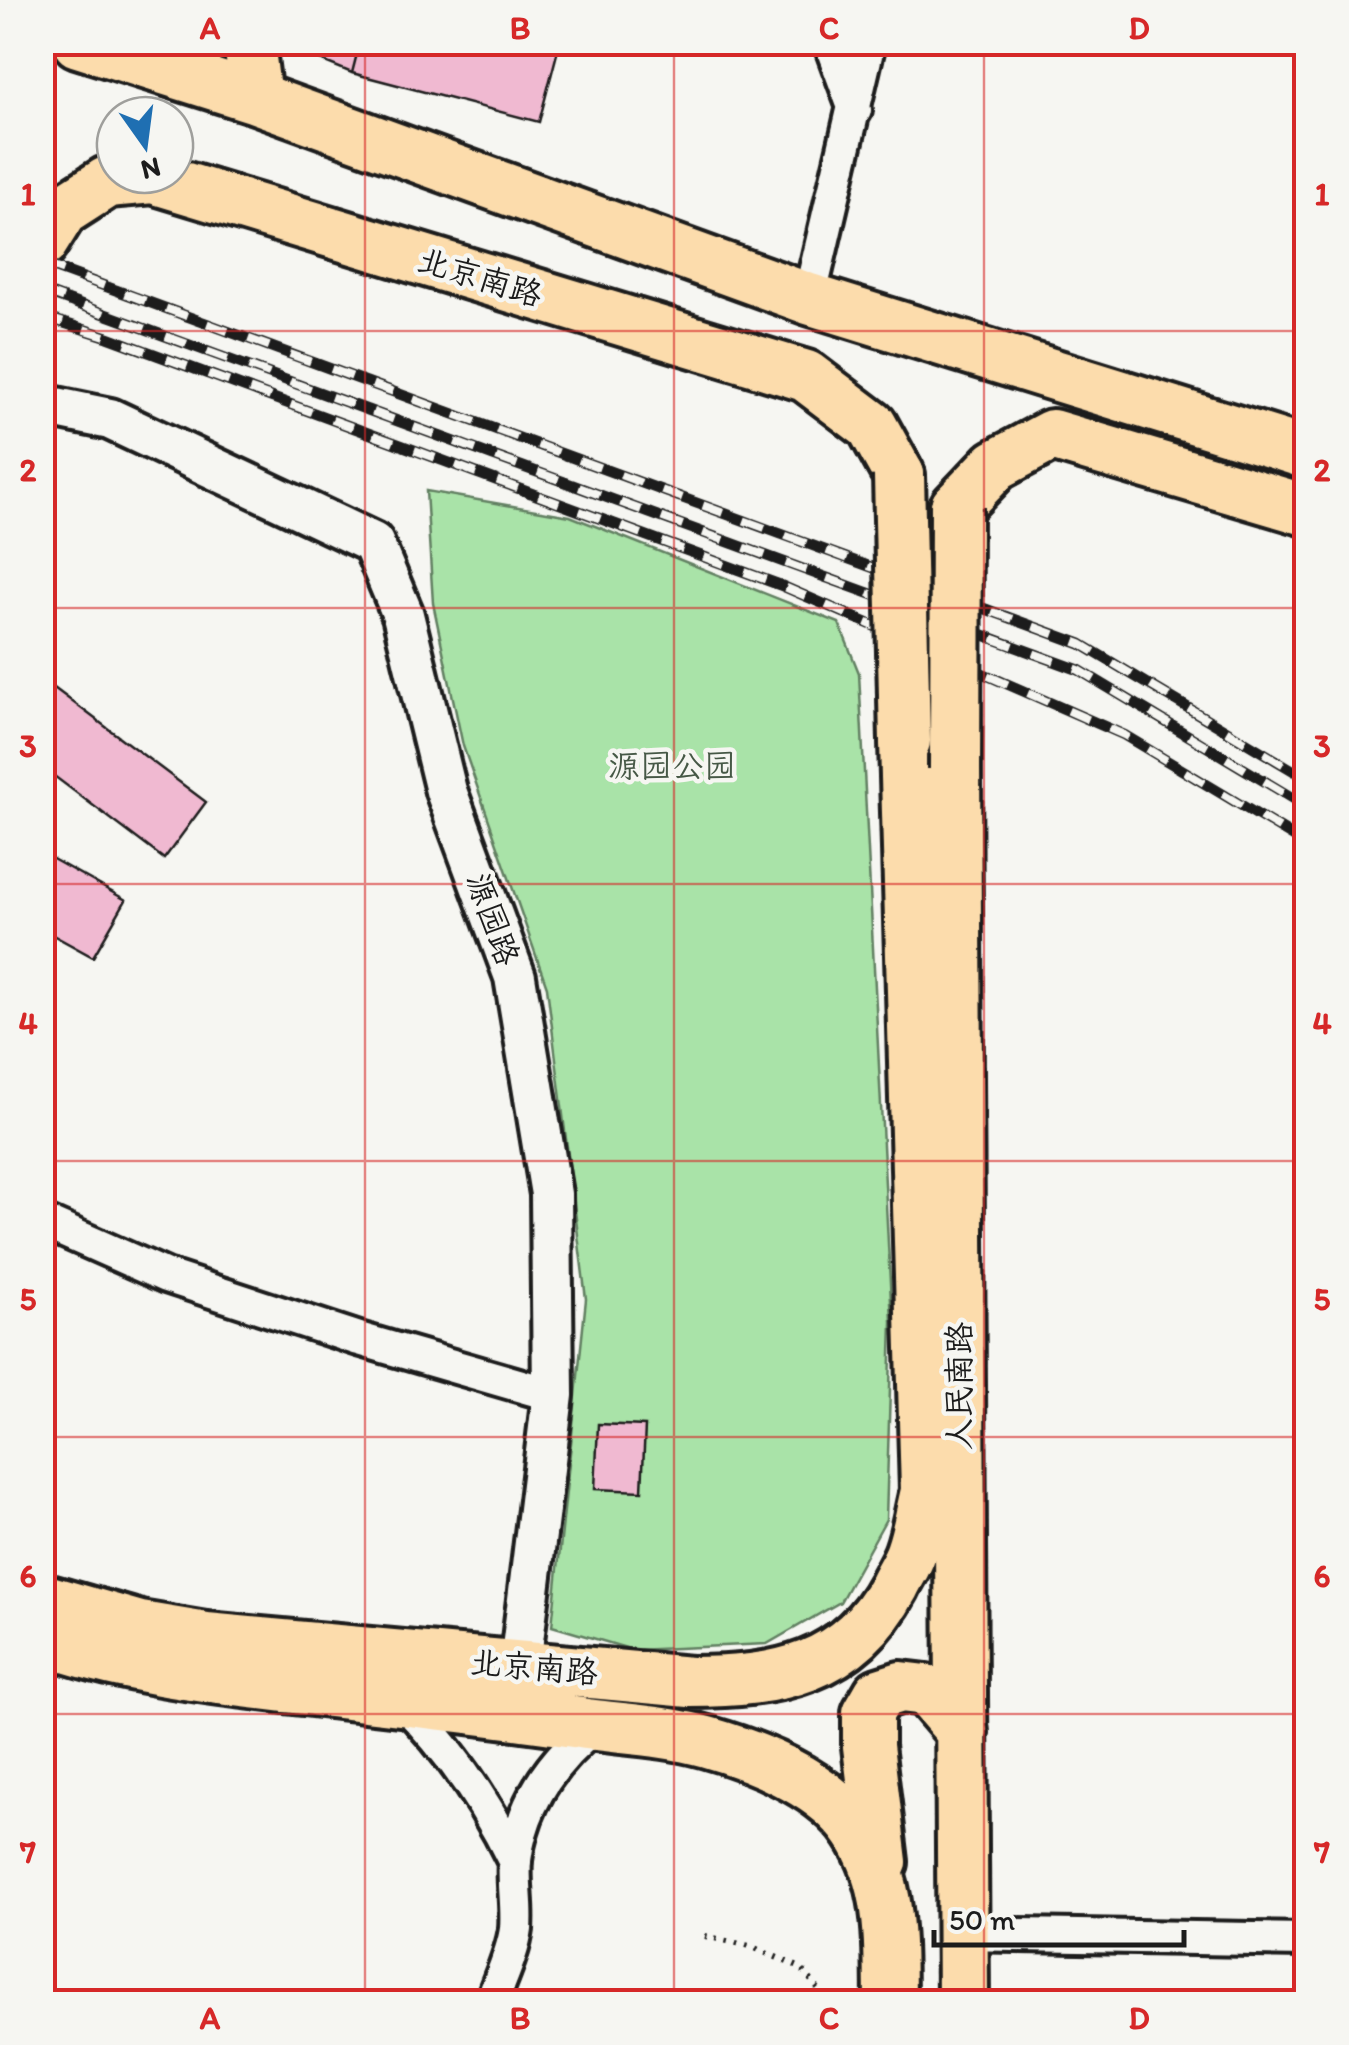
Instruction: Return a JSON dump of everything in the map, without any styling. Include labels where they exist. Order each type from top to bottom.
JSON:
[{"type":"main road","points":[[78,42],[256,98],[809,299],[1306,454]]},
{"type":"main road","points":[[249,42],[256,98]]},
{"type":"main road","name":"北京南路","points":[[52,227],[106,182],[153,178],[806,376],[872,426],[899,475]]},
{"type":"main road","name":"人民南路","points":[[964,2002],[956,508],[996,465],[1052,435],[1306,510]]},
{"type":"main road","name":"人民南路","points":[[899,475],[926,1492]]},
{"type":"main road","name":"北京南路","points":[[42,1599],[140,1627],[206,1638],[690,1682],[732,1682],[802,1670],[832,1656],[865,1628],[911,1554],[926,1492]]},
{"type":"main road","name":"北京南路","points":[[42,1639],[84,1654],[187,1675],[705,1741],[772,1766],[818,1793],[848,1820],[870,1851],[887,1913]]},
{"type":"main road","points":[[890,2002],[887,1913],[868,1746],[868,1713],[879,1694],[901,1687],[926,1690],[962,1732]]},
{"type":"street","points":[[830,42],[855,110]]},
{"type":"street","points":[[809,299],[870,42]]},
{"type":"street","name":"源园路","points":[[42,405],[110,419],[372,543],[402,614],[446,790],[515,977],[551,1194],[553,1395],[520,1666]]},
{"type":"street","points":[[42,1221],[166,1276],[359,1339],[553,1395]]},
{"type":"street","points":[[401,1700],[464,1772],[515,1862]]},
{"type":"street","points":[[492,2002],[516,1931],[515,1862],[520,1833],[544,1779],[577,1740],[597,1725]]},
{"type":"street","points":[[963,1934],[1306,1940]]},
{"type":"path","points":[[705,1936],[750,1946],[802,1968],[829,2002]]},
{"type":"green space","name":"源园公园","points":[[426,491],[570,516],[839,623],[859,673],[892,1322],[886,1519],[840,1602],[767,1644],[633,1650],[552,1626],[586,1299],[547,987],[463,746],[433,603]]},
{"type":"building","points":[[305,42],[360,42],[352,73],[315,58]]},
{"type":"building","points":[[360,42],[560,42],[539,122],[352,73]]},
{"type":"building","points":[[42,679],[206,802],[164,859],[42,767]]},
{"type":"building","points":[[42,853],[126,900],[93,957],[42,929]]},
{"type":"building","points":[[598,1424],[645,1426],[642,1491],[595,1489]]},
{"type":"railway","points":[[42,263],[1081,644],[1306,778]]},
{"type":"railway","points":[[42,291],[1079,670],[1306,806]]},
{"type":"railway","points":[[42,316],[780,585],[1124,735],[1306,844]]}]
